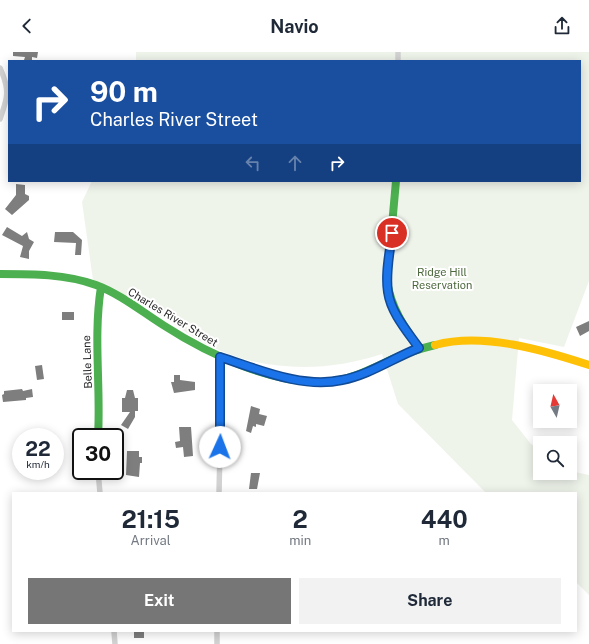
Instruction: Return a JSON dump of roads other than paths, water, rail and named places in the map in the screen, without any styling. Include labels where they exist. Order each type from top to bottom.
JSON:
[{"type":"street","points":[[0,68],[7,83],[8,93],[0,119]]},
{"type":"street","points":[[396,182],[387,281],[388,292],[396,314],[419,348]]},
{"type":"street","name":"Charles River Street","points":[[0,274],[56,277],[101,287],[174,332],[220,357],[299,380],[326,382],[343,380],[363,373],[419,348],[441,342],[464,340],[495,342],[547,353],[589,365]]},
{"type":"street","name":"Belle Lane","points":[[99,428],[100,418],[96,316],[101,287]]},
{"type":"street","points":[[219,492],[221,406],[220,357]]},
{"type":"street","points":[[99,480],[100,492]]},
{"type":"street","points":[[114,632],[115,644]]},
{"type":"street","points":[[217,632],[217,644]]},
{"type":"park label","name":"Ridge Hill Reservation","points":[[442,278]]}]
